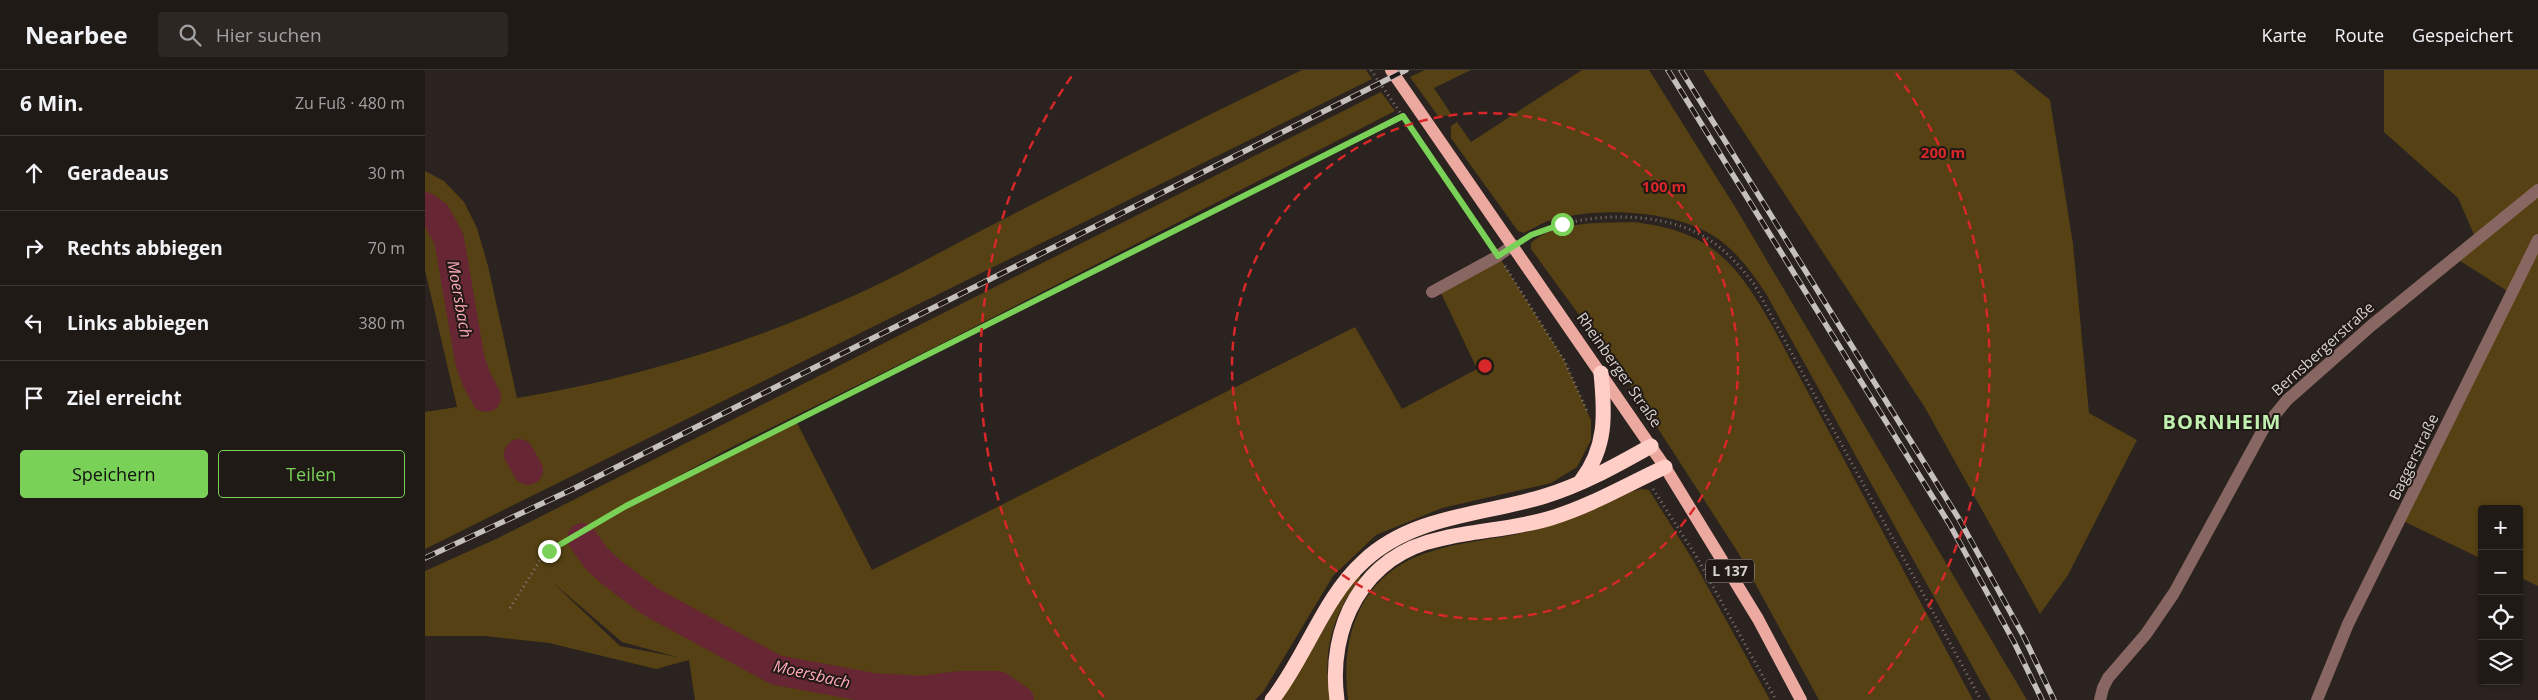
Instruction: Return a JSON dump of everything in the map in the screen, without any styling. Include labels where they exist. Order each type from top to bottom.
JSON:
[{"type":"highway","points":[[1579,484],[1593,466],[1599,449],[1603,425],[1601,373]]},
{"type":"highway","points":[[1272,700],[1346,581],[1363,561],[1383,546],[1406,532],[1432,523],[1523,503],[1579,484],[1651,446]]},
{"type":"highway","points":[[1337,700],[1335,663],[1339,638],[1347,613],[1358,593],[1374,574],[1389,562],[1412,548],[1438,539],[1517,526],[1552,518],[1589,503],[1665,467]]},
{"type":"main road","name":"Rheinberger Straße","points":[[1391,70],[1665,467],[1758,619],[1801,700]]},
{"type":"street","name":"Bernsbergerstraße","points":[[2100,700],[2108,678],[2146,634],[2174,593],[2264,428],[2287,400],[2372,325],[2538,190]]},
{"type":"street","name":"Baggerstraße","points":[[2318,694],[2349,624],[2538,240]]},
{"type":"street","points":[[1432,292],[1498,256],[1513,245]]},
{"type":"path","points":[[1371,70],[1498,256],[1564,360],[1591,420],[1603,425]]},
{"type":"path","points":[[510,608],[544,554],[626,506],[1403,116]]},
{"type":"path","points":[[1513,245],[1531,235],[1562,224],[1593,219],[1625,218],[1671,223],[1697,233],[1722,249],[1755,284],[1981,700]]},
{"type":"path","points":[[1644,476],[1695,556],[1776,700]]},
{"type":"shaded area","points":[[1302,70],[1366,70],[1372,79],[425,549],[425,412],[457,407],[425,270],[425,171],[444,181],[464,202],[477,228],[488,266],[517,398],[599,382],[680,361],[799,319],[858,294],[1111,164]]},
{"type":"shaded area","points":[[1425,70],[1471,70],[1434,88],[1451,114],[1438,116],[1410,77]]},
{"type":"shaded area","points":[[1582,70],[1649,70],[1737,210],[2027,700],[1991,700],[1765,292],[1734,252],[1704,230],[1683,222],[1637,213],[1590,213],[1568,216],[1548,221],[1524,233],[1518,231],[1451,138],[1451,126],[1457,122],[1471,142]]},
{"type":"shaded area","points":[[1703,70],[2013,70],[2050,100],[2073,244],[2089,413],[2137,440],[2068,575],[2040,614],[1924,406]]},
{"type":"shaded area","points":[[2384,70],[2538,70],[2538,586],[2523,579],[2523,505],[2478,505],[2478,557],[2401,520],[2512,294],[2454,257],[2476,239],[2458,198],[2384,132]]},
{"type":"shaded area","points":[[1381,92],[1395,111],[939,345],[730,448],[625,505],[796,421],[872,570],[1355,327],[1402,409],[1477,369],[1441,293],[1501,260],[1564,360],[1591,420],[1591,440],[1577,467],[1551,483],[1442,508],[1376,535],[1333,576],[1263,692],[1255,700],[695,700],[689,660],[656,669],[549,643],[485,636],[425,636],[425,571],[496,539]],"holes":[[[551,581],[622,642],[677,657],[620,646]]]},
{"type":"shaded area","points":[[1632,222],[1659,226],[1702,242],[1734,268],[1747,286],[1774,329],[1973,700],[1819,700],[1739,554],[1628,382],[1531,249],[1531,243],[1541,236],[1565,227],[1592,223]]},
{"type":"shaded area","points":[[1641,489],[1649,490],[1693,560],[1770,700],[1348,700],[1347,654],[1351,633],[1359,612],[1369,594],[1383,578],[1401,564],[1423,554],[1463,543],[1517,534],[1545,527],[1613,498]]},
{"type":"shaded area","points":[[1359,573],[1361,578],[1343,606],[1331,635],[1327,667],[1331,700],[1277,700],[1339,600]]},
{"type":"waterway","name":"Moersbach","points":[[425,207],[436,215],[449,239],[470,361],[486,397]]},
{"type":"waterway","name":"Moersbach","points":[[519,454],[528,470]]},
{"type":"waterway","name":"Moersbach","points":[[582,538],[596,558],[611,572],[651,602],[776,670],[873,688],[922,691],[961,686],[998,686],[1019,700]]},
{"type":"railway","points":[[425,558],[571,490],[1406,70]]},
{"type":"railway","points":[[1668,70],[1950,525],[2014,642],[2042,700]]},
{"type":"railway","points":[[1681,70],[1959,519],[2024,637],[2054,700]]},
{"type":"district","name":"BORNHEIM","points":[[2222,422]]},
{"type":"route","points":[[549,551],[626,506],[1403,116],[1498,256],[1531,235],[1562,224]]}]
